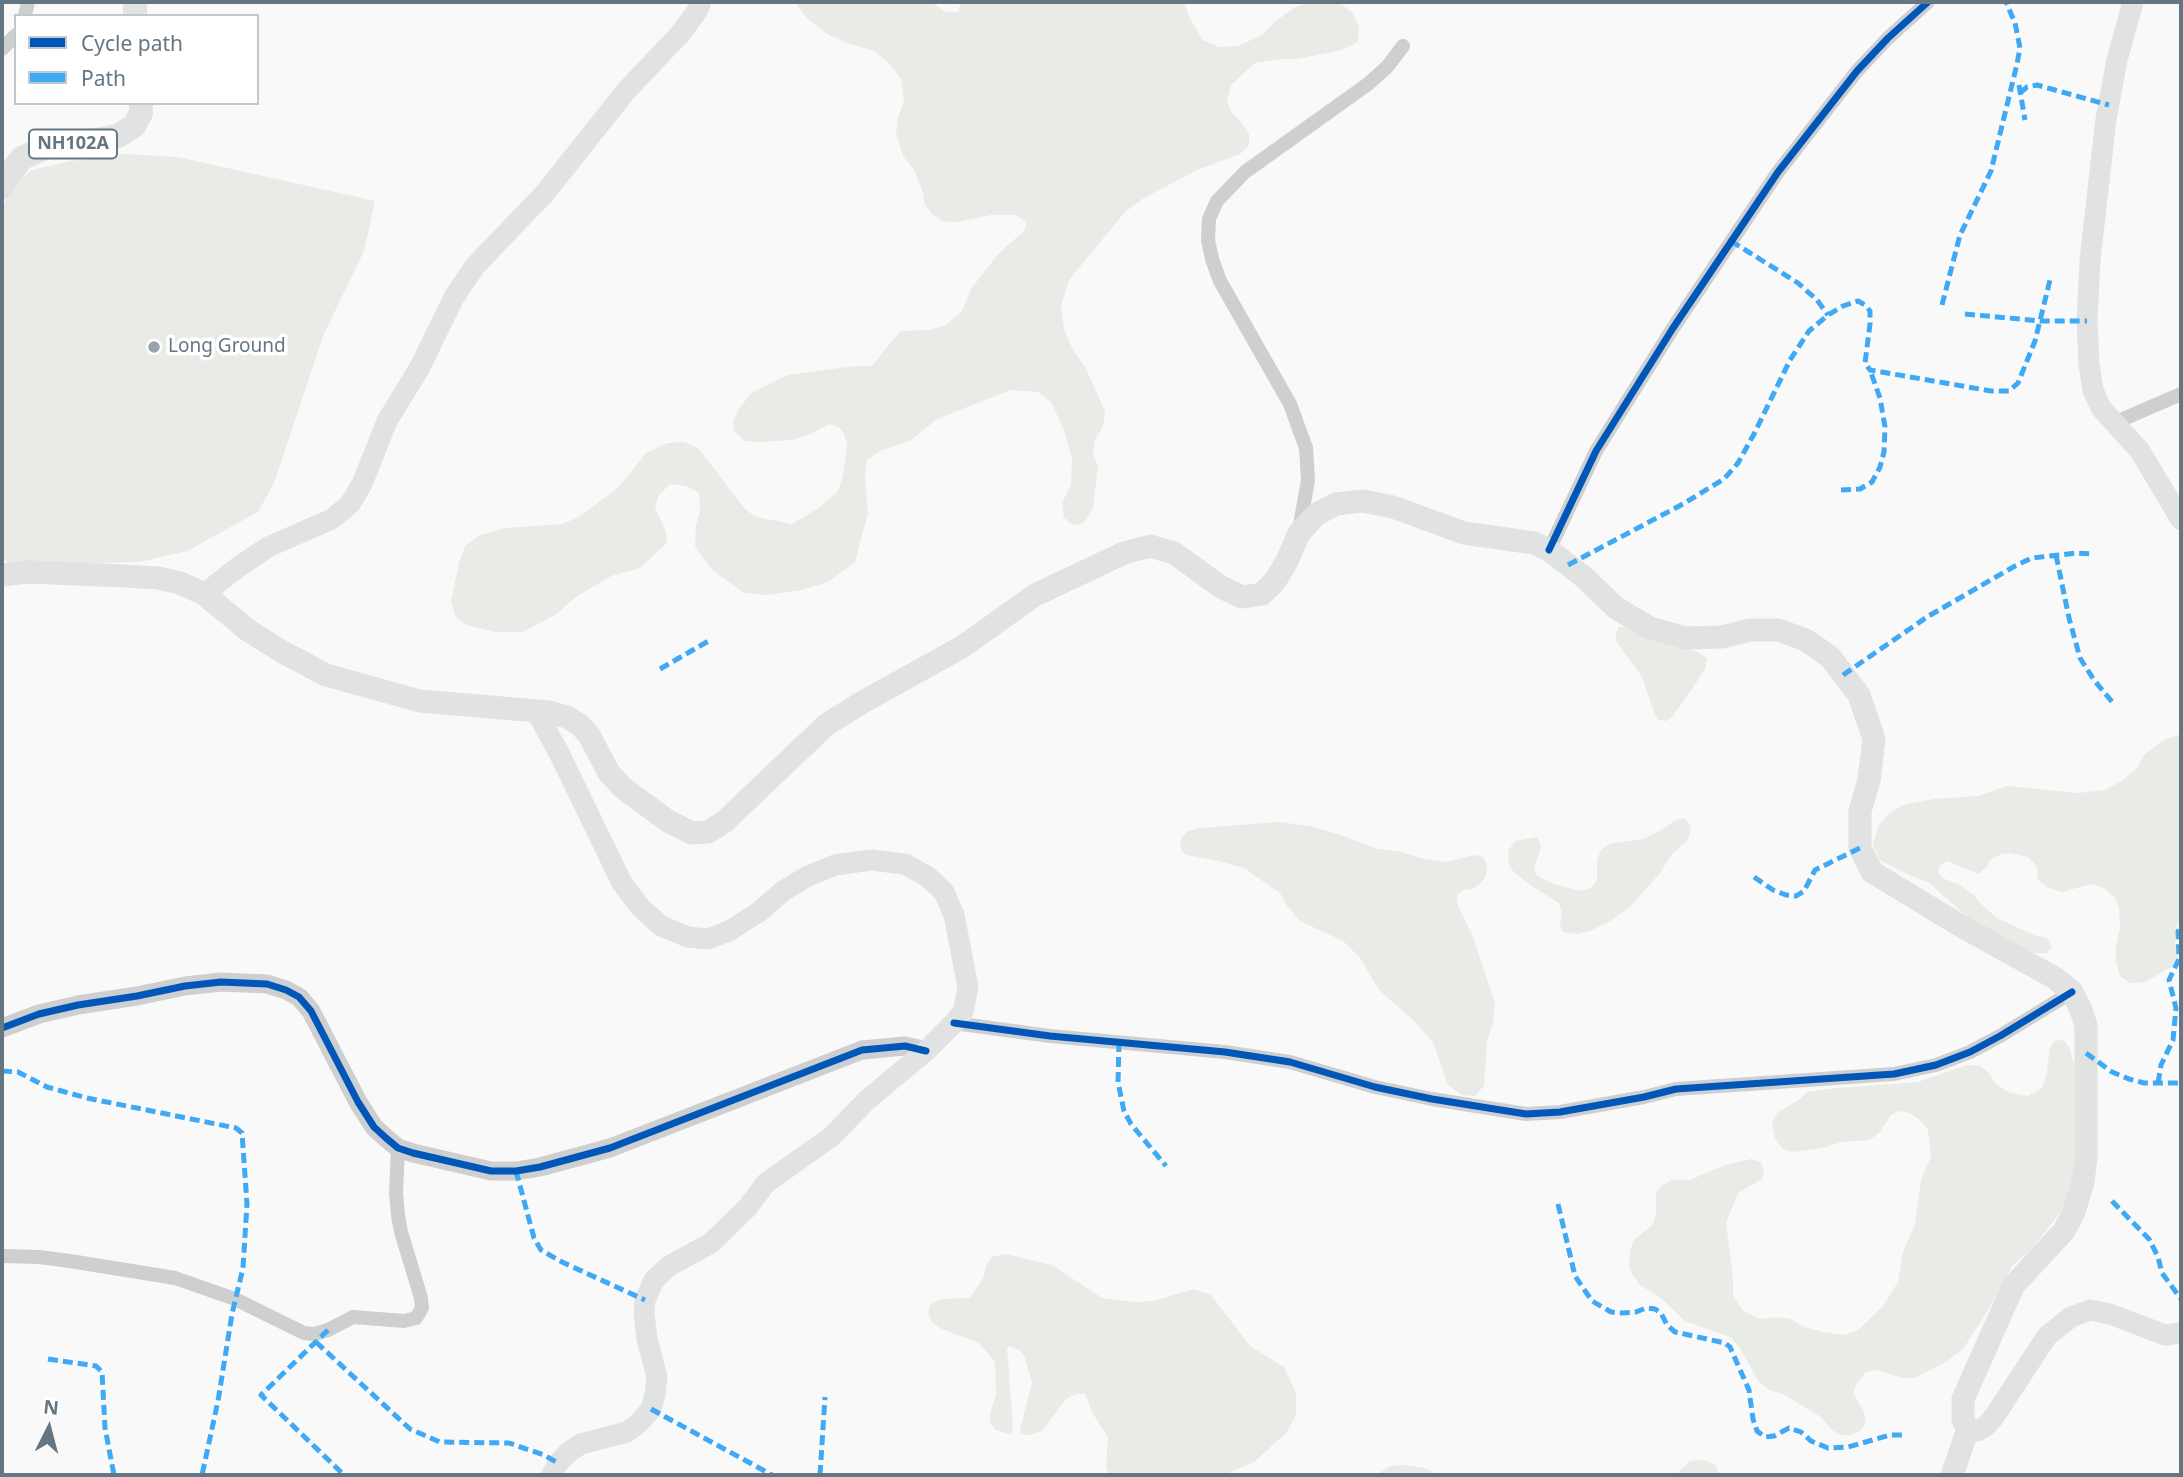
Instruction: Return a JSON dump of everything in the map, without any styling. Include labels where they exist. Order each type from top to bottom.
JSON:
[{"type":"highway","name":"NH102A","points":[[2,187],[22,158],[42,149],[118,136],[134,126],[141,113],[141,105]]},
{"type":"main road","points":[[204,594],[268,547],[332,519],[350,504],[362,484],[387,421],[420,367],[454,297],[475,266],[545,193],[626,91],[681,33],[701,2]]},
{"type":"main road","points":[[2133,2],[2117,60],[2106,119],[2090,260],[2087,321],[2093,390],[2101,408],[2140,450],[2181,520]]},
{"type":"main road","points":[[2,575],[28,572],[158,578],[180,583],[204,594],[249,631],[281,652],[326,675],[419,701],[536,711],[567,717],[589,735],[609,773],[623,788],[668,821],[692,832],[708,832],[724,822],[826,725],[962,647],[1035,595],[1124,553],[1150,546],[1174,553],[1221,587],[1242,597],[1262,594],[1275,581],[1299,533],[1317,514],[1336,504],[1363,501],[1393,506],[1464,533],[1534,543],[1549,550],[1585,578],[1616,608],[1650,628],[1686,638],[1722,637],[1749,630],[1777,630],[1806,640],[1830,657],[1859,695],[1874,739],[1869,780],[1860,811],[1860,848],[1872,872],[1961,926],[2055,978],[2071,992],[2080,1008],[2086,1025],[2086,1157],[2083,1182],[2074,1212],[2064,1231],[2014,1285],[1963,1399],[1963,1420],[1968,1429],[1976,1431],[1986,1426],[2047,1336],[2071,1317],[2090,1310],[2110,1314],[2165,1335],[2181,1333]]},
{"type":"main road","points":[[536,711],[622,883],[640,907],[661,926],[688,937],[708,939],[729,931],[808,876],[835,865],[870,860],[905,864],[928,877],[944,892],[954,915],[968,987],[962,1012],[926,1051],[867,1100],[831,1137],[765,1183],[747,1208],[711,1243],[669,1266],[654,1280],[645,1300],[644,1313],[647,1339],[657,1377],[651,1409],[627,1432],[581,1444],[558,1462],[552,1475]]},
{"type":"main road","points":[[1952,1475],[1968,1429]]},
{"type":"street","points":[[1549,550],[1596,451],[1673,328],[1778,172],[1857,71],[1928,2]]},
{"type":"street","points":[[1299,533],[1308,481],[1306,448],[1290,404],[1220,281],[1210,250],[1209,219],[1217,201],[1245,172],[1368,84],[1387,67],[1403,46]]},
{"type":"street","points":[[2114,423],[2181,394]]},
{"type":"street","points":[[2,1028],[78,1004],[185,986],[221,982],[267,984],[299,997],[311,1011],[374,1127],[398,1148],[444,1162],[491,1171],[540,1167],[610,1148],[862,1049],[905,1046],[926,1051]]},
{"type":"street","points":[[954,1023],[1277,1060],[1376,1087],[1526,1114],[1560,1112],[1676,1089],[1894,1074],[1936,1065],[1970,1052],[2000,1036],[2071,992]]},
{"type":"street","points":[[2,1256],[39,1257],[175,1278],[235,1298],[304,1333],[315,1334],[328,1330],[353,1317],[404,1321],[416,1318],[422,1308],[421,1298],[398,1215],[398,1148]]},
{"type":"shaded area","points":[[795,2],[931,2],[945,12],[958,12],[961,2],[1184,2],[1190,19],[1203,40],[1219,47],[1238,46],[1262,35],[1295,7],[1313,2],[1338,2],[1352,12],[1359,27],[1358,42],[1342,50],[1297,59],[1255,63],[1231,85],[1227,101],[1231,112],[1249,134],[1249,145],[1240,154],[1195,171],[1144,198],[1125,212],[1069,280],[1061,306],[1064,329],[1105,411],[1103,426],[1095,440],[1093,454],[1098,466],[1093,508],[1084,523],[1073,525],[1064,518],[1062,503],[1071,485],[1072,459],[1064,430],[1051,402],[1038,392],[1010,390],[937,419],[910,441],[880,451],[867,460],[865,477],[868,513],[855,562],[828,582],[801,590],[768,595],[744,593],[711,569],[695,546],[700,511],[699,493],[686,486],[670,484],[658,496],[655,508],[666,532],[667,543],[640,568],[611,576],[576,597],[555,615],[523,632],[495,632],[467,625],[456,617],[451,602],[465,546],[480,535],[506,528],[562,524],[579,517],[618,488],[646,453],[667,443],[684,442],[698,448],[745,509],[756,517],[792,524],[817,509],[838,491],[843,476],[847,445],[839,427],[829,424],[792,440],[745,441],[734,431],[733,422],[739,409],[751,393],[787,375],[872,366],[900,331],[930,330],[946,325],[962,311],[971,289],[998,254],[1024,231],[1027,222],[1015,215],[991,215],[957,222],[942,221],[932,214],[925,205],[914,170],[903,156],[896,132],[904,100],[901,79],[889,63],[874,51],[827,34],[806,17]]},
{"type":"shaded area","points":[[124,154],[178,157],[375,201],[364,251],[323,336],[274,483],[258,512],[187,551],[139,562],[26,565],[7,562],[2,556],[2,215],[6,197],[16,183],[32,170],[71,161]]},
{"type":"shaded area","points":[[1628,626],[1675,646],[1696,651],[1707,658],[1705,669],[1698,680],[1672,717],[1666,721],[1658,720],[1642,677],[1616,641],[1619,627]]},
{"type":"shaded area","points":[[2181,734],[2181,918],[2175,936],[2177,957],[2173,966],[2145,982],[2130,983],[2120,976],[2116,961],[2119,909],[2115,898],[2104,888],[2091,884],[2062,892],[2047,887],[2038,880],[2037,866],[2028,857],[2010,853],[1990,860],[1986,868],[1978,874],[1948,861],[1941,864],[1938,871],[1942,878],[1958,884],[1974,895],[1997,918],[2036,936],[2047,938],[2052,947],[2047,953],[2035,953],[1976,925],[1928,882],[1880,860],[1873,844],[1878,827],[1887,815],[1903,805],[1934,799],[1978,796],[2007,786],[2078,793],[2105,790],[2123,780],[2137,768],[2145,754],[2164,740]]},
{"type":"shaded area","points":[[1685,818],[1691,827],[1688,840],[1672,854],[1660,873],[1630,907],[1590,931],[1577,934],[1562,932],[1559,903],[1530,885],[1513,871],[1509,864],[1508,851],[1515,841],[1538,837],[1541,848],[1534,868],[1536,875],[1553,884],[1581,891],[1591,888],[1597,880],[1597,860],[1601,850],[1609,844],[1643,839],[1676,820]]},
{"type":"shaded area","points":[[1279,822],[1310,826],[1377,849],[1397,851],[1424,859],[1447,862],[1474,855],[1483,857],[1487,865],[1486,876],[1480,884],[1457,895],[1458,906],[1473,937],[1495,1003],[1487,1042],[1484,1086],[1475,1096],[1462,1095],[1448,1085],[1433,1042],[1379,990],[1360,958],[1343,941],[1300,921],[1280,893],[1244,868],[1186,855],[1180,848],[1181,838],[1188,831]]},
{"type":"shaded area","points":[[2063,1040],[2069,1047],[2074,1064],[2074,1161],[2071,1188],[2064,1208],[2030,1251],[2012,1266],[1963,1349],[1946,1362],[1914,1378],[1903,1378],[1876,1370],[1866,1372],[1853,1393],[1864,1412],[1866,1423],[1860,1431],[1851,1435],[1840,1435],[1821,1417],[1783,1394],[1769,1390],[1760,1383],[1730,1337],[1685,1321],[1661,1298],[1640,1285],[1632,1274],[1629,1265],[1633,1241],[1653,1224],[1656,1215],[1656,1193],[1661,1186],[1672,1180],[1690,1180],[1722,1166],[1751,1159],[1761,1162],[1764,1171],[1762,1179],[1738,1193],[1726,1223],[1733,1296],[1743,1311],[1760,1319],[1791,1319],[1804,1327],[1843,1335],[1857,1331],[1883,1306],[1898,1282],[1903,1252],[1915,1225],[1921,1179],[1931,1157],[1928,1130],[1910,1113],[1899,1111],[1891,1115],[1879,1133],[1869,1140],[1842,1142],[1793,1152],[1783,1149],[1775,1138],[1772,1124],[1777,1113],[1807,1092],[1918,1082],[1967,1065],[1980,1066],[1996,1084],[2010,1093],[2028,1096],[2042,1088],[2050,1048],[2054,1041]]},
{"type":"shaded area","points":[[1005,1254],[1052,1265],[1102,1298],[1154,1301],[1194,1289],[1211,1295],[1250,1346],[1284,1367],[1296,1393],[1296,1415],[1286,1433],[1254,1462],[1224,1475],[1110,1475],[1106,1468],[1108,1437],[1093,1414],[1085,1394],[1076,1394],[1066,1399],[1042,1431],[1029,1435],[1021,1434],[1032,1382],[1024,1355],[1009,1346],[1007,1349],[1013,1430],[1010,1434],[996,1430],[990,1422],[996,1394],[995,1362],[979,1343],[942,1329],[932,1322],[928,1312],[931,1304],[941,1299],[970,1298],[984,1277],[986,1266],[992,1257]]},
{"type":"shaded area","points":[[1703,1460],[1716,1465],[1719,1475],[1678,1475],[1690,1461]]},
{"type":"shaded area","points":[[1390,1466],[1425,1468],[1438,1475],[1376,1475]]},
{"type":"marked path","points":[[1942,305],[1960,235],[1991,171],[2017,64],[2020,48],[2015,23],[2006,2]]},
{"type":"marked path","points":[[2019,85],[2025,120]]},
{"type":"marked path","points":[[2020,93],[2027,87],[2037,85],[2109,105]]},
{"type":"marked path","points":[[1731,241],[1798,283],[1817,300],[1828,315]]},
{"type":"marked path","points":[[1568,565],[1724,479],[1738,463],[1790,360],[1809,331],[1843,306],[1858,301],[1870,311],[1865,363],[1870,370],[1991,391],[2009,391],[2018,383],[2035,341],[2050,280]]},
{"type":"marked path","points":[[1965,314],[2041,321],[2087,321]]},
{"type":"marked path","points":[[1841,490],[1860,489],[1872,482],[1884,452],[1885,427],[1880,398],[1870,370]]},
{"type":"marked path","points":[[1843,675],[1927,617],[2015,566],[2032,558],[2091,554]]},
{"type":"marked path","points":[[2056,555],[2080,658],[2113,703]]},
{"type":"marked path","points":[[660,669],[712,639]]},
{"type":"marked path","points":[[1754,877],[1773,890],[1796,896],[1804,891],[1815,870],[1860,848]]},
{"type":"marked path","points":[[2158,1083],[2161,1065],[2173,1040],[2176,1008],[2169,980],[2179,959],[2178,932],[2181,925]]},
{"type":"marked path","points":[[1119,1042],[1118,1082],[1124,1111],[1131,1124],[1166,1166]]},
{"type":"marked path","points":[[2086,1053],[2112,1072],[2129,1079],[2144,1083],[2181,1083]]},
{"type":"marked path","points":[[2,1071],[18,1072],[47,1087],[87,1098],[236,1128],[242,1133],[247,1204],[243,1268],[202,1475]]},
{"type":"marked path","points":[[516,1171],[534,1238],[541,1250],[645,1300]]},
{"type":"marked path","points":[[2112,1201],[2149,1239],[2162,1273],[2181,1299]]},
{"type":"marked path","points":[[1558,1204],[1575,1276],[1592,1301],[1611,1312],[1655,1309],[1675,1332],[1725,1343],[1730,1347],[1749,1390],[1757,1431],[1765,1437],[1774,1436],[1789,1428],[1828,1448],[1848,1447],[1890,1435],[1906,1435]]},
{"type":"marked path","points":[[328,1330],[261,1395],[344,1475]]},
{"type":"marked path","points":[[316,1342],[410,1429],[440,1442],[509,1443],[544,1455],[558,1463]]},
{"type":"marked path","points":[[48,1359],[96,1366],[102,1372],[105,1428],[114,1475]]},
{"type":"marked path","points":[[820,1475],[825,1397]]},
{"type":"marked path","points":[[651,1409],[772,1475]]},
{"type":"cycle path","points":[[1549,550],[1596,451],[1673,328],[1778,172],[1857,71],[1928,2]]},
{"type":"cycle path","points":[[2,1028],[39,1014],[78,1005],[185,986],[221,982],[267,984],[299,997],[311,1011],[358,1102],[374,1127],[386,1138],[398,1148],[413,1153],[491,1171],[540,1167],[610,1148],[862,1050],[905,1046],[926,1051]]},
{"type":"cycle path","points":[[954,1023],[1050,1036],[1225,1052],[1290,1062],[1375,1087],[1526,1114],[1560,1112],[1676,1089],[1894,1074],[1936,1065],[1970,1052],[2000,1036],[2072,992]]},
{"type":"place","name":"Long Ground","points":[[154,347]]}]
